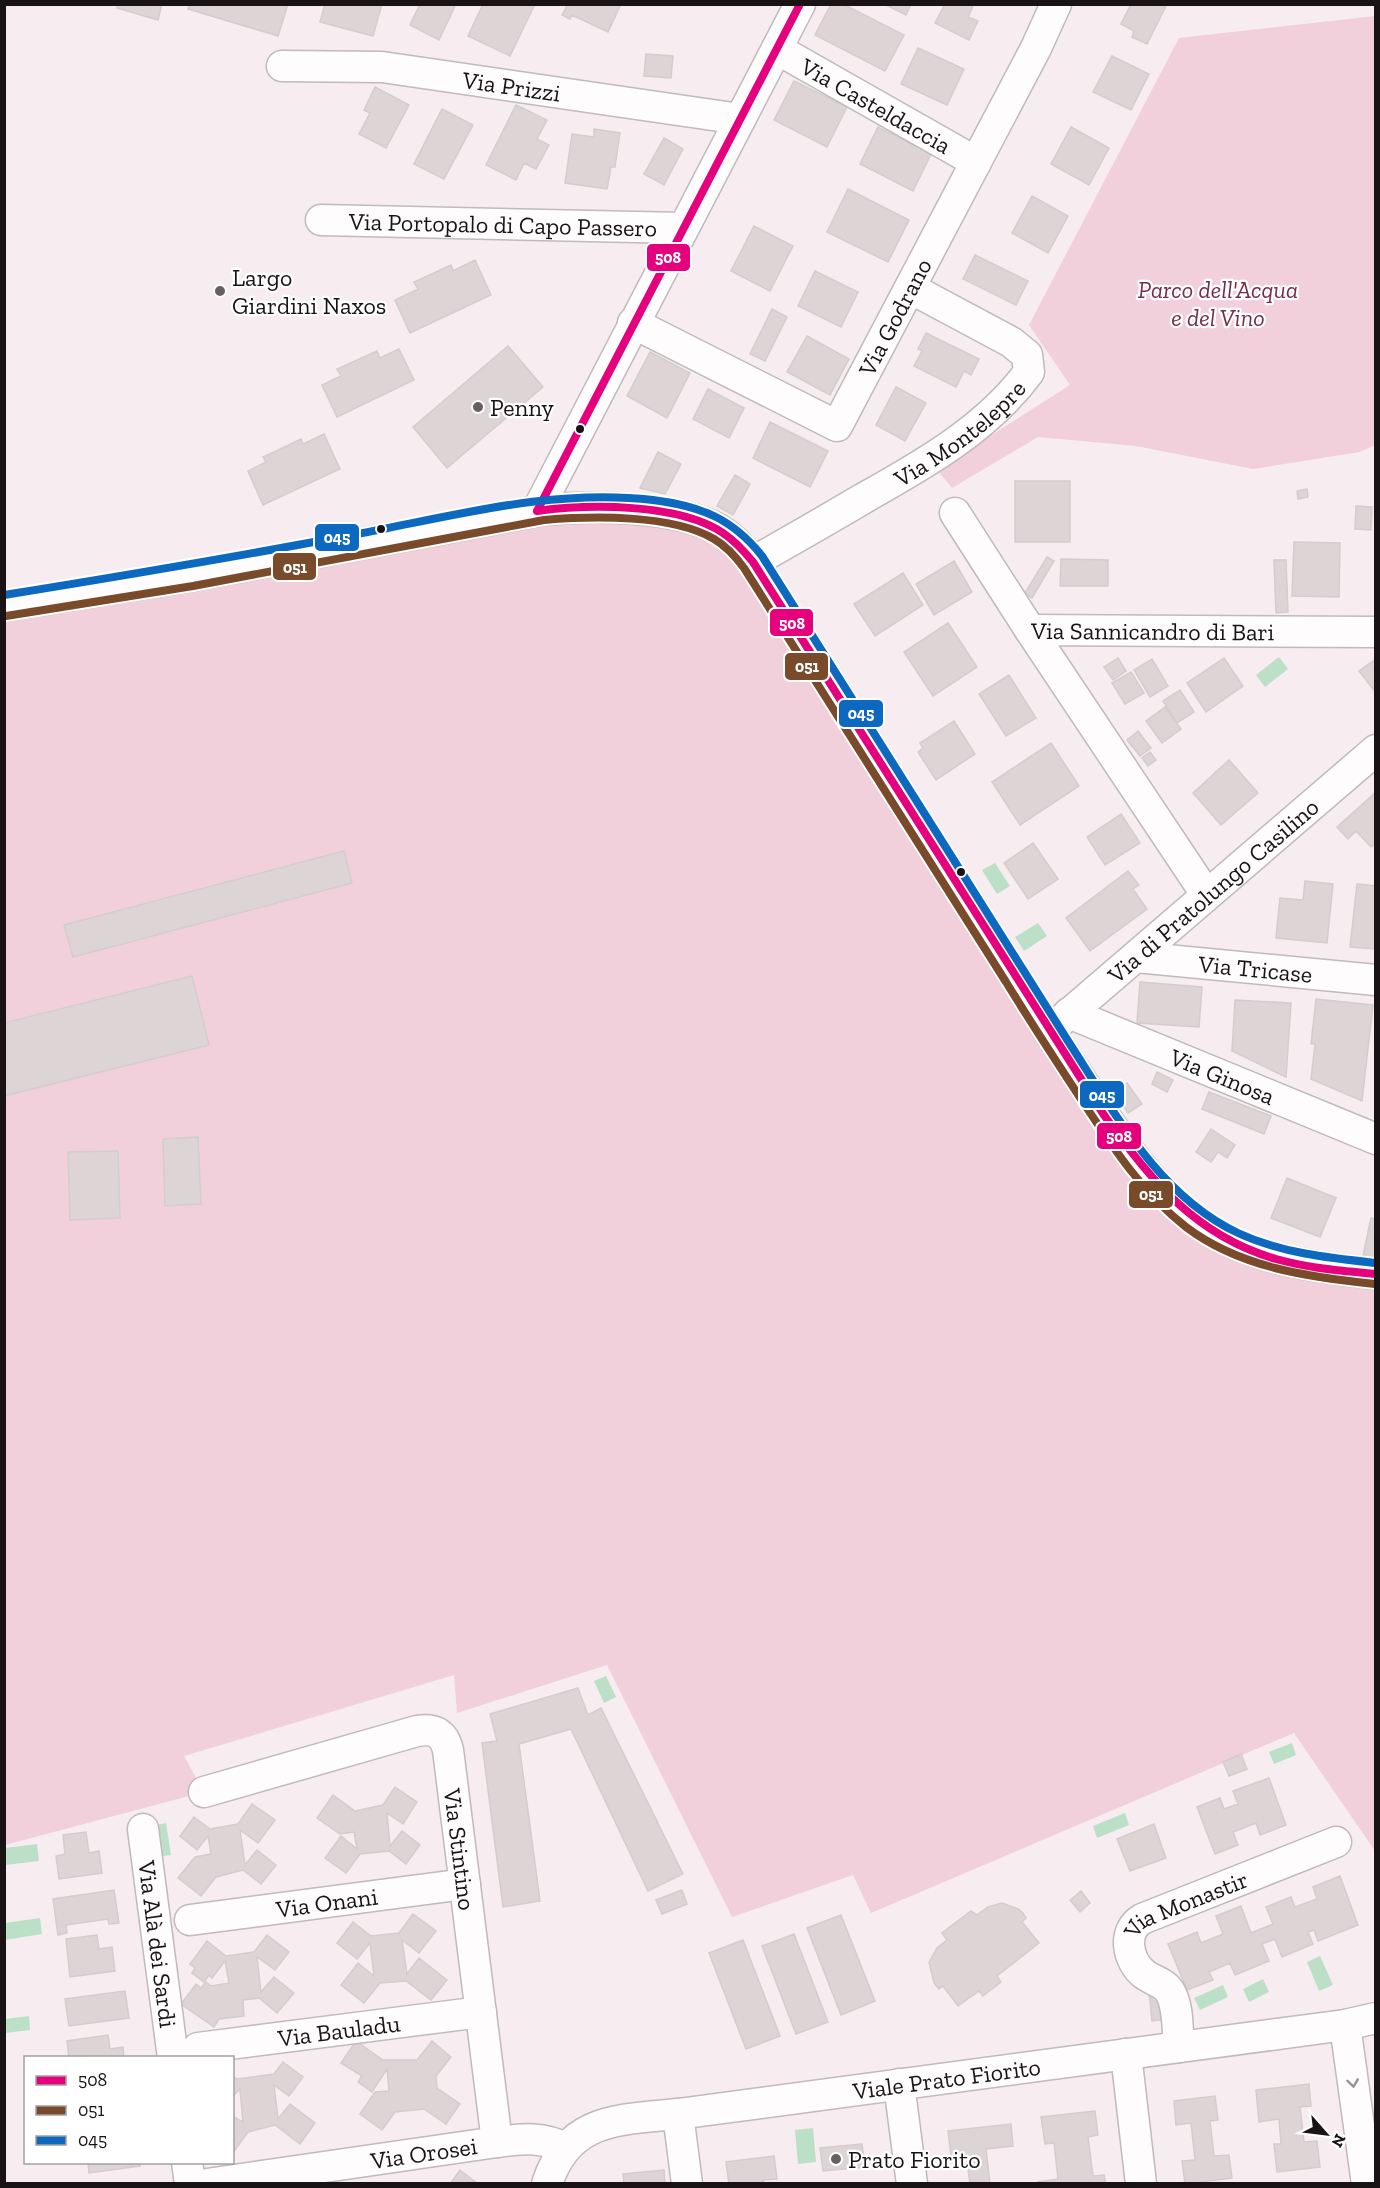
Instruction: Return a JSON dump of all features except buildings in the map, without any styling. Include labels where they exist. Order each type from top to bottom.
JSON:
[{"type":"street","points":[[537,511],[800,4]]},
{"type":"street","name":"Via Godrano","points":[[633,323],[837,426],[1036,48],[1056,4]]},
{"type":"street","name":"Via Casteldaccia","points":[[777,49],[976,162]]},
{"type":"street","name":"Via Prizzi","points":[[282,66],[382,67],[740,119]]},
{"type":"street","name":"Via Portopalo di Capo Passero","points":[[321,220],[683,228]]},
{"type":"street","name":"Via Montelepre","points":[[753,562],[906,474],[974,428],[1016,389],[1029,372],[1027,355],[1011,342],[910,288]]},
{"type":"street","points":[[4,606],[190,576],[562,508],[602,508],[680,516],[719,530],[734,540],[753,562],[1059,1022],[1123,1142],[1162,1190],[1193,1219],[1221,1237],[1269,1257],[1313,1267],[1376,1274]]},
{"type":"street","points":[[955,513],[1030,630]]},
{"type":"street","name":"Via Sannicandro di Bari","points":[[1030,630],[1376,632]]},
{"type":"street","name":"Via Sannicandro di Bari","points":[[1030,630],[1206,894]]},
{"type":"street","name":"Via di Pratolungo Casilino","points":[[1059,1022],[1376,750]]},
{"type":"street","name":"Via Tricase","points":[[1136,957],[1376,980]]},
{"type":"street","name":"Via Ginosa","points":[[1059,1022],[1376,1139]]},
{"type":"street","name":"Via Stintino","points":[[204,1792],[417,1731],[433,1730],[442,1735],[448,1750],[497,2142]]},
{"type":"street","name":"Via Alà dei Sardi","points":[[143,1829],[186,2053]]},
{"type":"street","name":"Via Monastir","points":[[1179,2047],[1172,1995],[1166,1986],[1141,1971],[1132,1954],[1129,1933],[1134,1924],[1336,1842]]},
{"type":"street","name":"Via Onani","points":[[190,1920],[465,1884]]},
{"type":"street","name":"Via Bauladu","points":[[186,2053],[481,2012]]},
{"type":"street","name":"Viale Prato Fiorito","points":[[547,2184],[565,2148],[587,2130],[605,2122],[1345,2025],[1376,2018]]},
{"type":"street","points":[[1345,2025],[1367,2184]]},
{"type":"street","points":[[1126,2054],[1141,2184]]},
{"type":"street","points":[[899,2084],[912,2184]]},
{"type":"street","points":[[678,2114],[687,2184]]},
{"type":"street","points":[[497,2142],[535,2139],[549,2141],[565,2148]]},
{"type":"street","name":"Via Orosei","points":[[207,2184],[497,2142]]},
{"type":"street","points":[[187,2164],[190,2184]]},
{"type":"green space","name":"Parco dell'Acqua e del Vino","points":[[1375,16],[1375,445],[1360,452],[1253,469],[1136,446],[1038,437],[952,488],[937,470],[1070,385],[1029,325],[1179,38]]},
{"type":"green space","points":[[537,511],[711,526],[1104,1115],[1221,1237],[1375,1274],[1375,1851],[1294,1733],[871,1913],[853,1875],[732,1917],[607,1665],[457,1713],[454,1675],[184,1756],[204,1792],[5,1845],[5,607]]},
{"type":"shaded area","points":[[1279,657],[1288,669],[1265,687],[1256,675]]},
{"type":"shaded area","points":[[995,863],[1010,886],[997,894],[982,870]]},
{"type":"shaded area","points":[[1038,923],[1047,936],[1024,951],[1015,937]]},
{"type":"shaded area","points":[[606,1676],[616,1697],[604,1703],[594,1681]]},
{"type":"shaded area","points":[[1292,1743],[1296,1755],[1274,1764],[1269,1752]]},
{"type":"shaded area","points":[[1125,1813],[1129,1825],[1097,1838],[1093,1826]]},
{"type":"shaded area","points":[[166,1823],[171,1855],[156,1857],[151,1826]]},
{"type":"shaded area","points":[[37,1844],[39,1861],[5,1865],[5,1848]]},
{"type":"shaded area","points":[[40,1918],[42,1934],[5,1940],[5,1923]]},
{"type":"shaded area","points":[[1320,1956],[1333,1985],[1319,1991],[1307,1962]]},
{"type":"shaded area","points":[[1263,1979],[1269,1992],[1249,2002],[1243,1989]]},
{"type":"shaded area","points":[[1223,1985],[1228,1997],[1200,2010],[1194,1998]]},
{"type":"shaded area","points":[[29,2016],[30,2030],[5,2033],[5,2019]]},
{"type":"shaded area","points":[[813,2128],[816,2162],[798,2164],[795,2130]]},
{"type":"transit line","name":"508","points":[[537,511],[800,4]]},
{"type":"transit line","name":"045","points":[[4,595],[225,558],[467,512],[541,501],[616,497],[653,500],[686,506],[714,516],[739,532],[762,556],[1103,1096],[1141,1150],[1162,1175],[1210,1217],[1254,1240],[1306,1254],[1376,1263]]},
{"type":"transit line","name":"508","points":[[537,511],[582,507],[658,511],[704,523],[723,533],[743,550],[753,562],[1104,1115],[1139,1162],[1177,1203],[1222,1236],[1248,1249],[1300,1265],[1376,1274]]},
{"type":"transit line","name":"051","points":[[6,616],[193,586],[544,520],[608,518],[654,521],[697,531],[714,539],[723,545],[744,568],[1051,1054],[1102,1131],[1141,1183],[1186,1227],[1229,1252],[1300,1274],[1375,1284]]},
{"type":"place","name":"Largo Giardini Naxos","points":[[220,291]]},
{"type":"place","name":"Penny","points":[[478,407]]},
{"type":"place","name":"Prato Fiorito","points":[[836,2159]]}]
